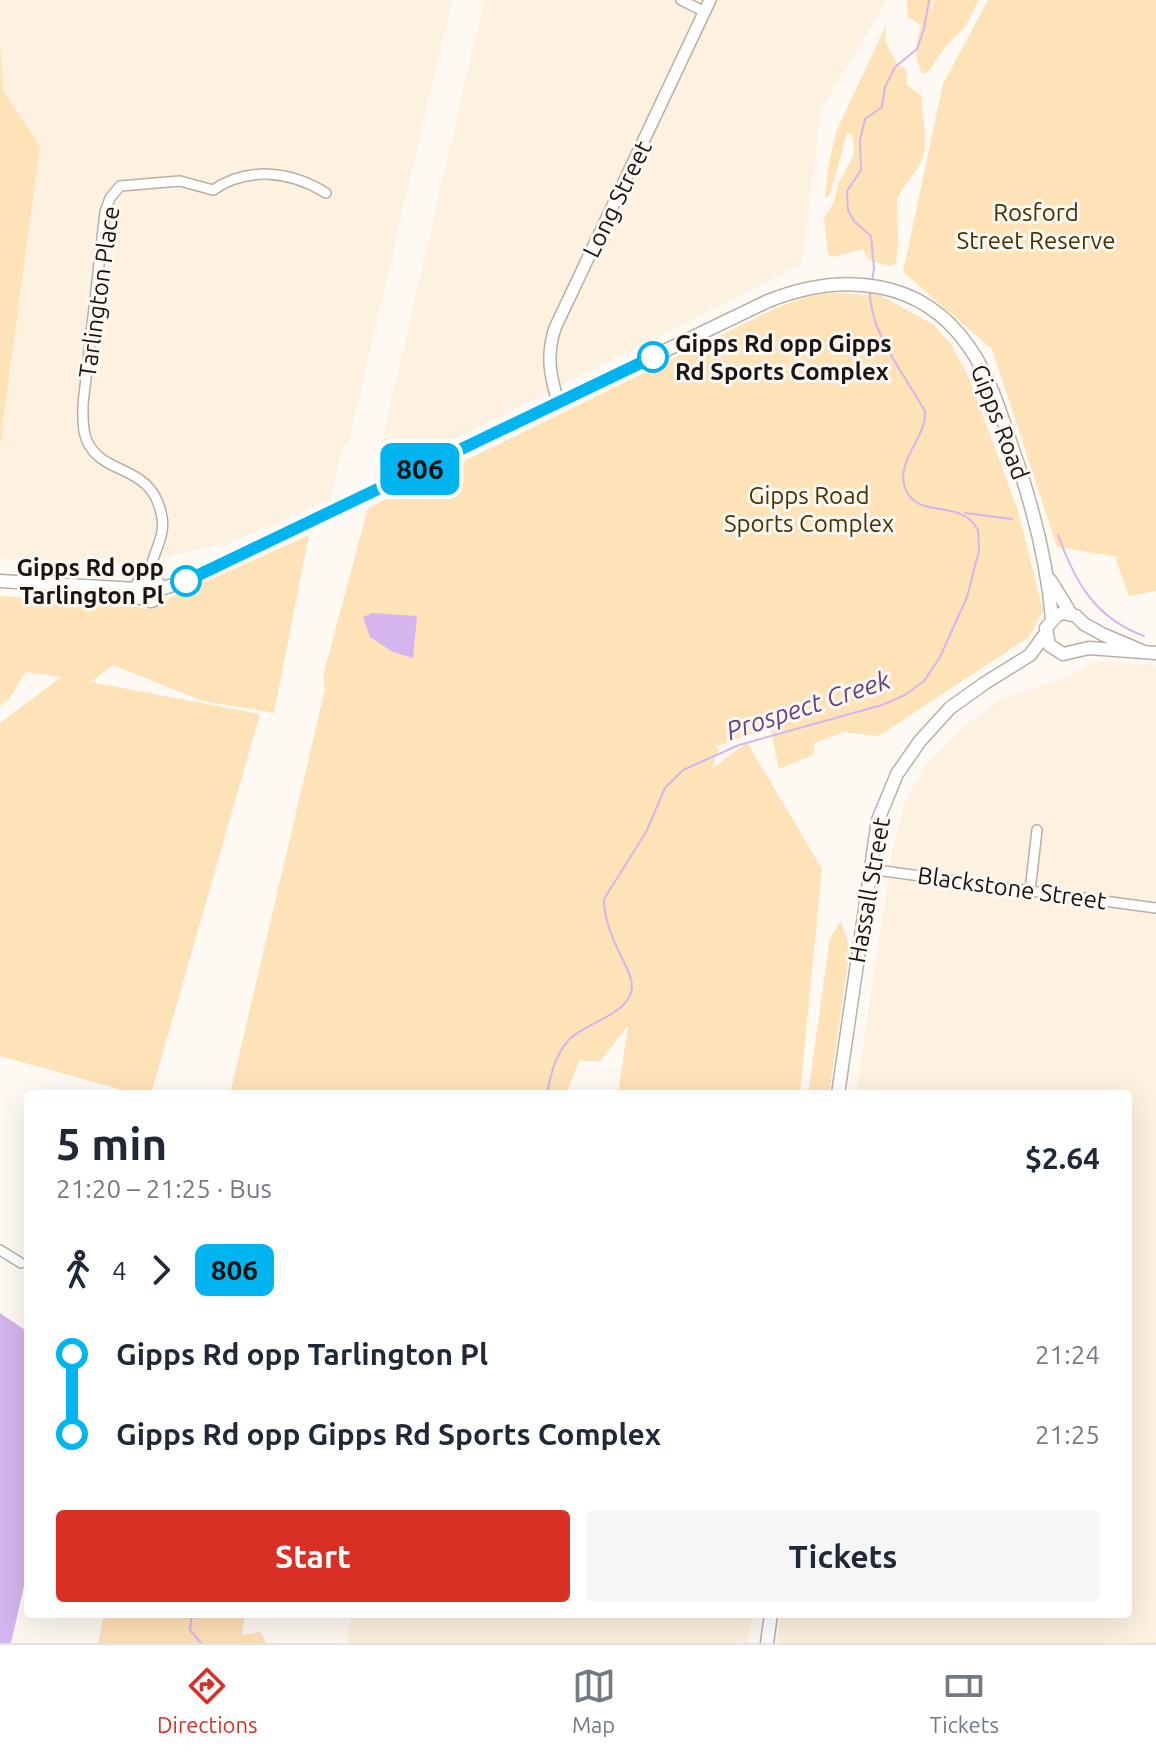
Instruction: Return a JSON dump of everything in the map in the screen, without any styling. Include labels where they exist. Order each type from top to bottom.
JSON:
[{"type":"main road","name":"Gipps Road","points":[[160,589],[186,581],[782,296],[817,285],[858,283],[883,288],[917,301],[941,316],[961,336],[977,359],[1019,468],[1049,577],[1052,619]]},
{"type":"main road","points":[[149,577],[160,589],[156,599],[151,601],[140,598],[136,589],[139,582],[149,577]]},
{"type":"main road","name":"Gipps Road","points":[[1049,577],[1071,614]]},
{"type":"main road","points":[[0,581],[136,589]]},
{"type":"main road","points":[[1142,651],[1084,624],[1071,614],[1064,613],[1052,619],[1046,633],[1049,645],[1056,651],[1069,654],[1089,648],[1156,653]]},
{"type":"main road","points":[[1076,651],[1086,638],[1084,624]]},
{"type":"main road","name":"Hassall Street","points":[[839,1090],[878,820],[897,774],[920,741],[950,708],[1030,655],[1046,633]]},
{"type":"main road","name":"Hassall Street","points":[[1030,655],[1056,651]]},
{"type":"main road","points":[[767,1643],[770,1618]]},
{"type":"street","points":[[681,0],[705,12]]},
{"type":"street","name":"Long Street","points":[[558,402],[548,360],[555,328],[710,0]]},
{"type":"street","name":"Tarlington Place","points":[[149,577],[162,534],[163,520],[157,501],[148,486],[134,474],[95,454],[83,425],[105,212],[110,198],[120,186],[180,181],[213,190],[231,178],[261,175],[296,177],[326,193]]},
{"type":"street","points":[[1030,891],[1037,830]]},
{"type":"street","name":"Blackstone Street","points":[[869,869],[1156,908]]},
{"type":"street","points":[[0,1250],[21,1263]]},
{"type":"shaded area","points":[[0,0],[452,0],[348,445],[343,445],[331,499],[229,543],[136,563],[0,559],[0,445],[40,146],[4,92]]},
{"type":"shaded area","points":[[484,0],[887,0],[821,111],[802,264],[373,480]]},
{"type":"shaded area","points":[[372,613],[417,616],[413,658],[393,652],[370,637],[363,617]]},
{"type":"shaded area","points":[[1093,661],[1156,665],[1156,1643],[777,1643],[780,1618],[1132,1618],[1132,1090],[857,1090],[893,846],[903,807],[925,765],[965,725],[1002,699],[1071,676]]},
{"type":"shaded area","points":[[0,1313],[24,1329],[24,1586],[11,1643],[0,1643]]},
{"type":"shaded area","points":[[350,1618],[753,1618],[747,1643],[347,1643]]},
{"type":"green space","points":[[907,0],[932,0],[931,21],[934,0],[979,0],[965,27],[945,47],[929,71],[922,74],[916,49],[921,25],[908,17]]},
{"type":"green space","name":"Rosford Street Reserve","points":[[988,0],[1156,0],[1156,591],[1129,596],[1116,560],[1118,557],[1057,547],[992,349],[903,272],[943,84]]},
{"type":"green space","points":[[886,25],[885,41],[897,64],[906,69],[907,85],[922,96],[925,136],[922,159],[898,198],[897,251],[895,264],[890,266],[869,260],[863,249],[834,257],[828,254],[824,219],[853,157],[854,143],[851,134],[847,133],[830,195],[825,199],[836,132]]},
{"type":"green space","points":[[0,43],[4,92],[40,146],[0,445]]},
{"type":"green space","name":"Gipps Road Sports Complex","points":[[871,290],[934,325],[951,344],[970,380],[1018,511],[1043,611],[1029,637],[879,736],[843,732],[815,743],[813,755],[779,769],[770,727],[715,747],[719,749],[712,769],[747,742],[822,869],[800,1090],[619,1090],[628,1026],[600,1061],[579,1061],[568,1090],[231,1090],[325,689],[323,676],[368,508],[770,311],[817,295],[840,293],[867,296]]},
{"type":"green space","points":[[309,535],[274,713],[203,701],[113,665],[91,682],[260,714],[152,1090],[123,1090],[0,1056],[0,723],[61,677],[26,672],[9,699],[0,706],[0,596],[128,604],[146,609]]},
{"type":"green space","points":[[841,921],[850,948],[830,1090],[809,1090],[830,938]]},
{"type":"green space","points":[[103,1618],[244,1618],[242,1635],[260,1632],[267,1643],[98,1643]]},
{"type":"waterway","name":"Prospect Creek","points":[[872,281],[871,236],[854,221],[848,210],[847,191],[861,170],[860,140],[865,119],[882,107],[885,87],[895,67],[917,49],[929,0]]},
{"type":"waterway","name":"Prospect Creek","points":[[548,1090],[554,1066],[567,1042],[583,1029],[615,1012],[630,997],[631,978],[608,926],[604,899],[646,832],[665,788],[683,770],[739,745],[882,705],[905,695],[924,681],[940,657],[967,597],[979,551],[978,530],[962,515],[923,505],[908,494],[903,472],[921,431],[925,411],[882,337],[875,321],[870,290]]},
{"type":"waterway","points":[[965,513],[1012,519]]},
{"type":"waterway","points":[[1058,535],[1080,583],[1100,609],[1144,636]]},
{"type":"waterway","name":"Prospect Creek","points":[[192,1618],[190,1630],[201,1643]]},
{"type":"bus line","name":"806","points":[[186,581],[653,357]]},
{"type":"place","name":"Gipps Rd opp Gipps Rd Sports Complex","points":[[653,357]]},
{"type":"place","name":"Gipps Rd opp Tarlington Pl","points":[[186,581]]}]
